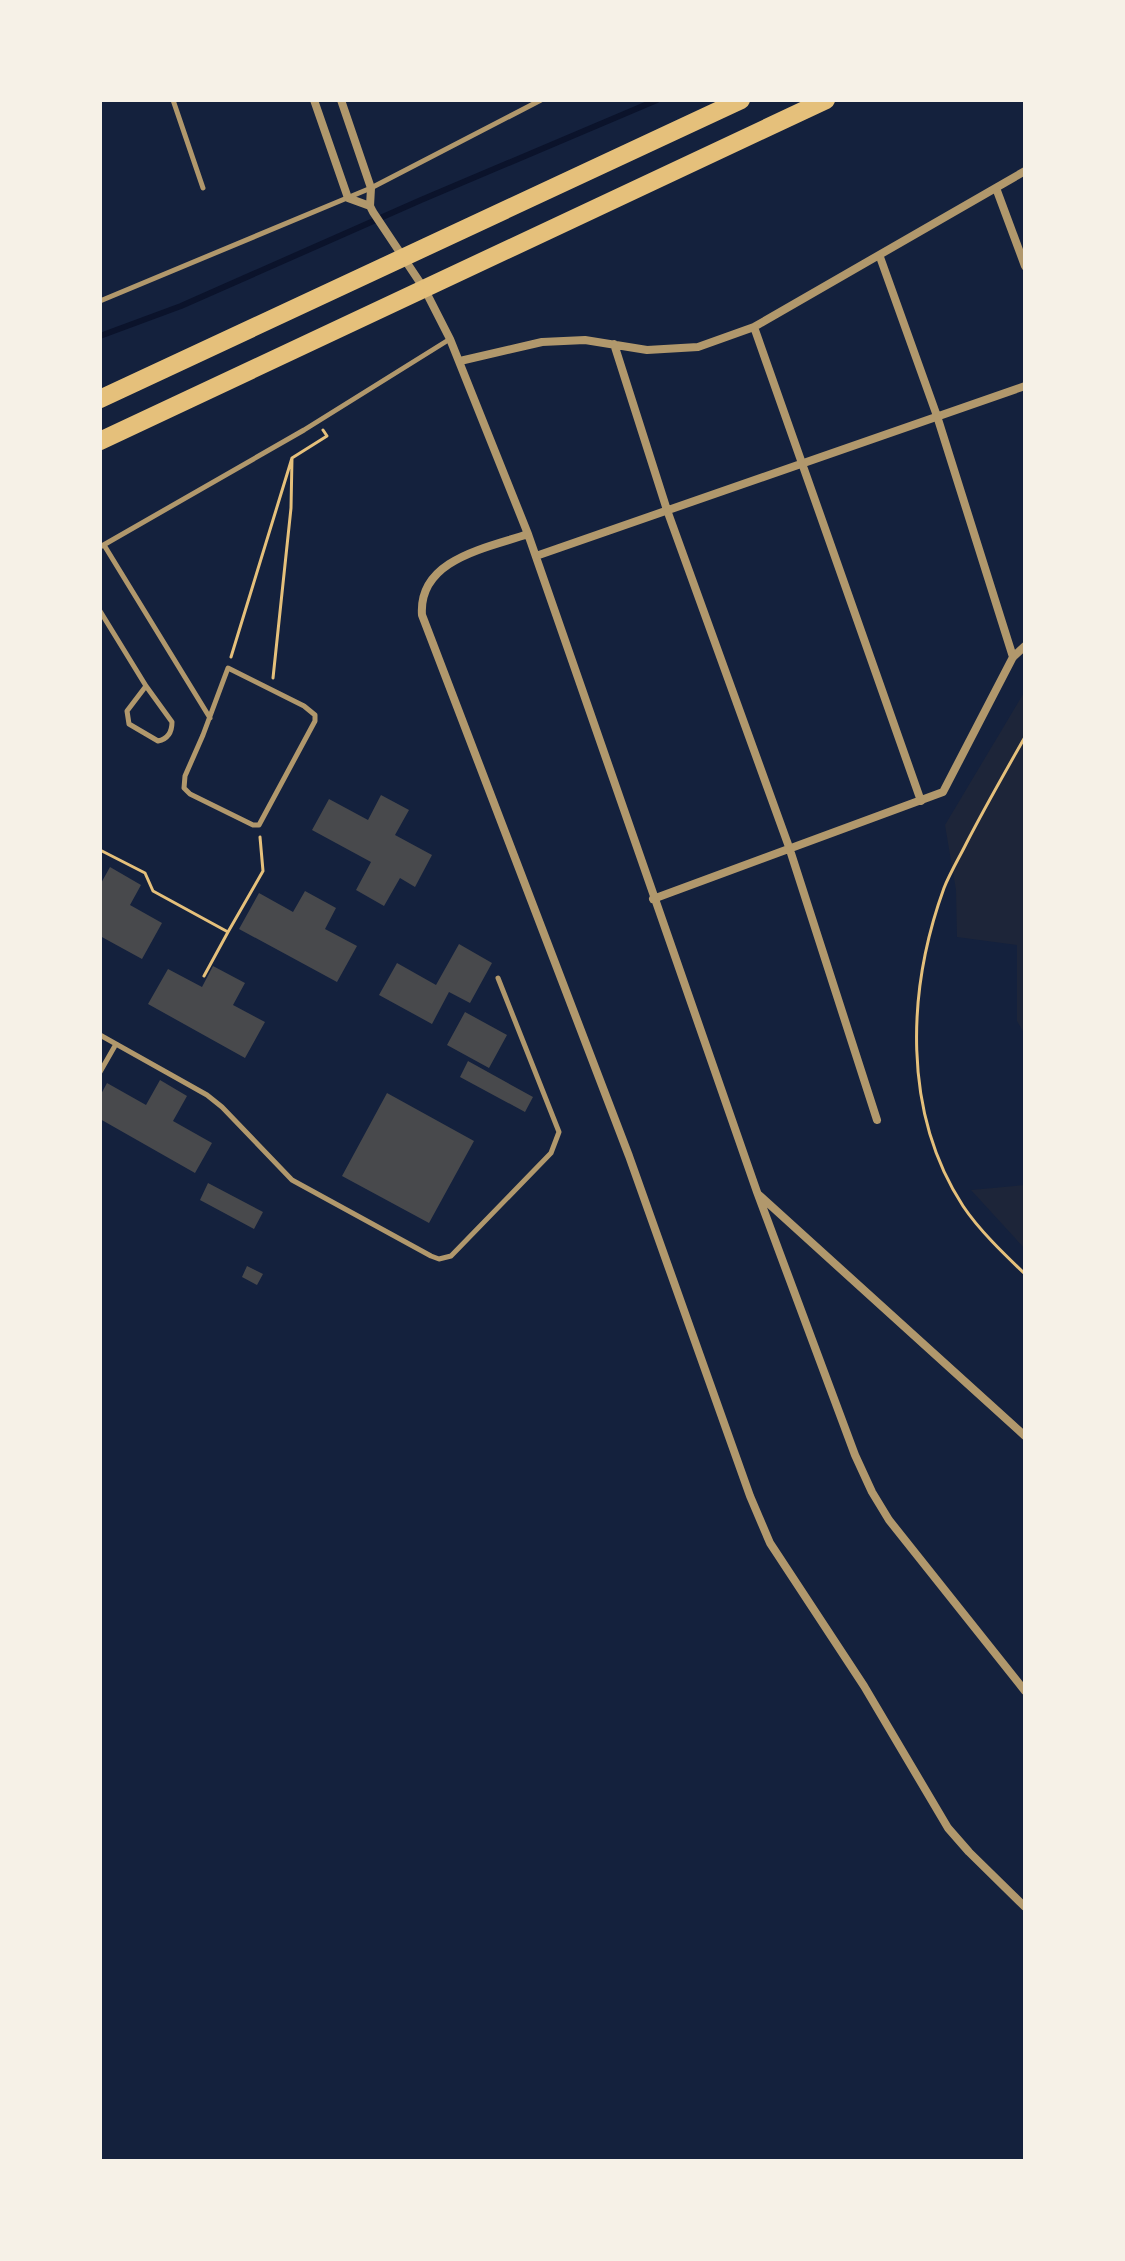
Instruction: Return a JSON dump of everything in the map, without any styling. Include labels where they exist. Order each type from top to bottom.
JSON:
[{"type":"main road","points":[[100,399],[741,100]]},
{"type":"main road","points":[[100,441],[826,100]]},
{"type":"street","points":[[314,100],[348,198],[372,209]]},
{"type":"street","points":[[341,100],[371,188],[372,209],[425,290],[450,339],[528,534],[757,1192],[855,1455],[889,1520],[1025,1691]]},
{"type":"street","points":[[460,361],[542,342],[585,340],[673,351],[698,347],[754,327],[1025,171]]},
{"type":"street","points":[[996,188],[1025,266]]},
{"type":"street","points":[[880,257],[937,416],[1013,657]]},
{"type":"street","points":[[754,327],[921,801]]},
{"type":"street","points":[[614,344],[667,510],[789,847],[877,1120]]},
{"type":"street","points":[[536,556],[1025,386]]},
{"type":"street","points":[[528,534],[453,560],[438,572],[425,590],[421,601],[422,615],[629,1156],[750,1496],[770,1543],[872,1699],[948,1828],[1025,1907]]},
{"type":"street","points":[[653,899],[943,792],[1013,657],[1025,646]]},
{"type":"street","points":[[757,1192],[1025,1436]]},
{"type":"lane","points":[[173,100],[203,188]]},
{"type":"lane","points":[[100,301],[371,188],[541,100]]},
{"type":"lane","points":[[210,718],[102,546],[318,421],[450,339]]},
{"type":"lane","points":[[100,611],[172,722],[163,740],[158,741],[129,724],[127,711],[146,686]]},
{"type":"lane","points":[[228,668],[272,689],[304,706],[315,715],[315,721],[259,825],[253,825],[184,788],[185,776],[228,668]]},
{"type":"lane","points":[[100,1035],[207,1095],[278,1167],[309,1192],[431,1256],[446,1259],[551,1153],[558,1140],[559,1132],[498,978]]},
{"type":"lane","points":[[100,1072],[116,1044]]},
{"type":"path","points":[[228,668],[292,458],[327,436],[318,421]]},
{"type":"path","points":[[272,689],[291,508],[292,458]]},
{"type":"path","points":[[1025,737],[945,885],[924,954],[915,1041],[921,1101],[935,1152],[964,1207],[1025,1274]]},
{"type":"path","points":[[204,976],[263,871],[259,825]]},
{"type":"path","points":[[100,850],[145,873],[153,891],[228,932]]},
{"type":"shaded area","points":[[1025,691],[1025,1035],[1017,1021],[1017,945],[957,937],[956,890],[945,825]]},
{"type":"shaded area","points":[[1025,1185],[1025,1249],[971,1190]]},
{"type":"building","points":[[381,795],[409,810],[395,835],[432,855],[415,887],[400,878],[384,906],[356,890],[371,862],[312,830],[329,799],[368,820]]},
{"type":"building","points":[[110,867],[141,885],[130,905],[162,923],[142,959],[100,936],[100,885]]},
{"type":"building","points":[[305,891],[336,908],[325,929],[357,946],[337,982],[239,929],[259,893],[293,912]]},
{"type":"building","points":[[459,944],[492,963],[470,1003],[449,992],[432,1024],[379,995],[397,963],[436,985]]},
{"type":"building","points":[[213,966],[245,983],[233,1005],[265,1022],[245,1058],[148,1004],[168,969],[202,987]]},
{"type":"building","points":[[465,1012],[507,1035],[489,1068],[447,1045]]},
{"type":"building","points":[[468,1061],[533,1097],[525,1112],[460,1077]]},
{"type":"building","points":[[160,1080],[187,1096],[173,1121],[212,1143],[195,1173],[100,1119],[100,1096],[107,1083],[146,1105]]},
{"type":"building","points":[[387,1093],[474,1141],[429,1223],[342,1176]]},
{"type":"building","points":[[208,1183],[263,1212],[254,1229],[200,1200]]},
{"type":"building","points":[[247,1266],[263,1274],[257,1285],[242,1277]]},
{"type":"waterway","points":[[100,336],[181,306],[657,100]]}]
